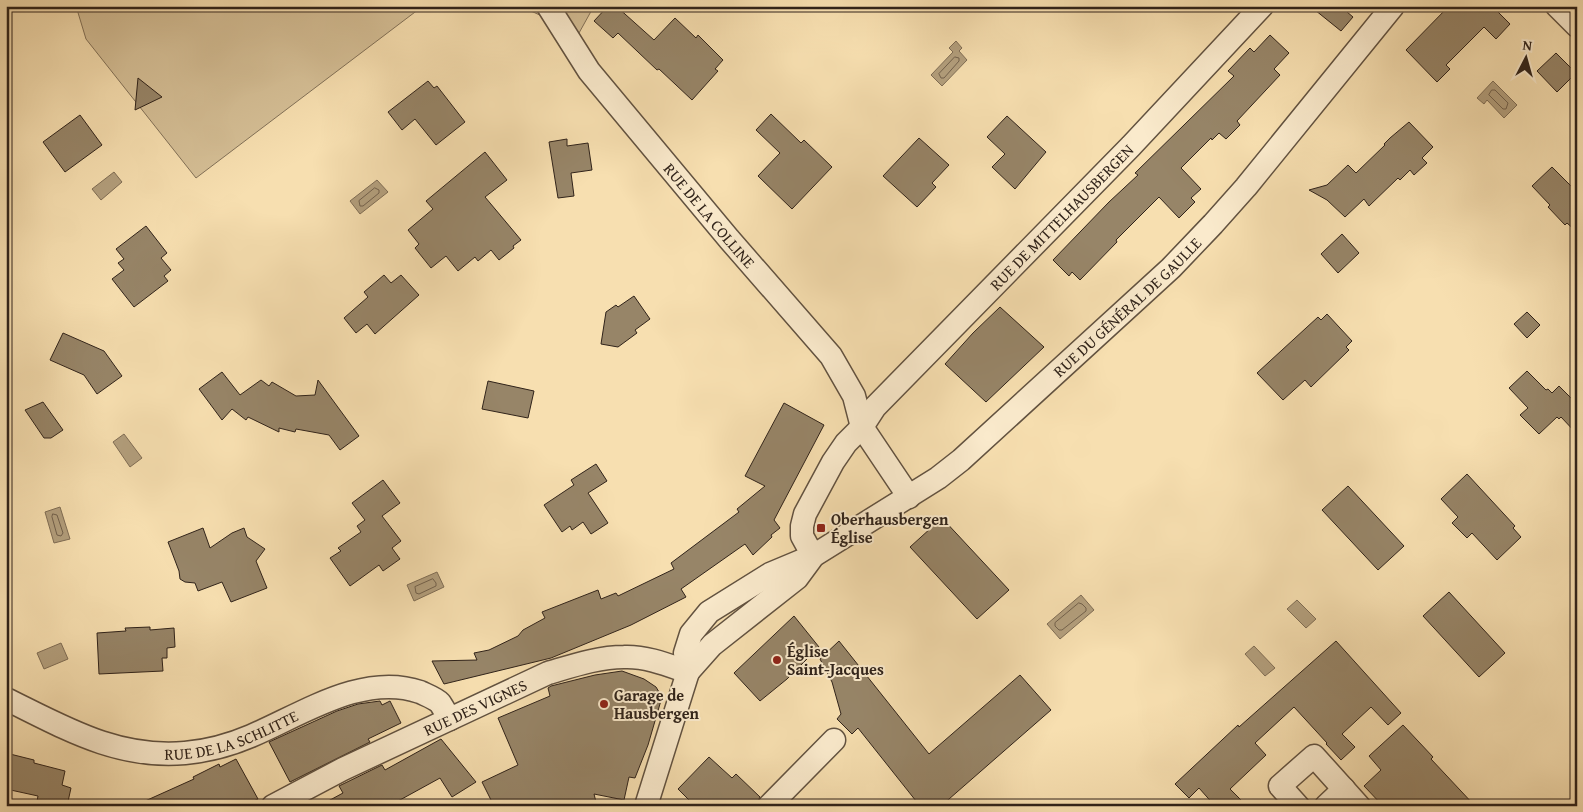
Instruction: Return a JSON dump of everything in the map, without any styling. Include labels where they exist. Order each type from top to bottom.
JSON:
[{"type":"street","name":"RUE DE LA COLLINE","points":[[548,6],[589,71],[728,239],[832,356],[854,396],[862,427],[909,497]]},
{"type":"street","name":"RUE DE MITTELHAUSBERGEN","points":[[813,556],[802,536],[805,514],[846,443],[862,427],[875,407],[1131,146],[1262,6]]},
{"type":"street","name":"RUE DU GÉNÉRAL DE GAULLE","points":[[646,806],[688,672],[686,653],[691,634],[709,612],[770,574],[813,556],[909,497],[961,460],[1171,268],[1246,187],[1392,6]]},
{"type":"street","points":[[1558,6],[1577,26]]},
{"type":"street","name":"RUE DES VIGNES","points":[[273,806],[343,769],[548,673],[577,664],[624,657],[643,658],[688,672]]},
{"type":"street","name":"RUE DE LA SCHLITTE","points":[[6,699],[82,736],[108,746],[149,753],[186,753],[218,747],[251,736],[322,703],[353,692],[371,689],[402,688],[428,696],[439,702],[450,719]]},
{"type":"street","points":[[769,806],[834,740]]},
{"type":"street","points":[[1298,806],[1280,786],[1314,756],[1359,806]]},
{"type":"street","points":[[1326,806],[1344,789]]},
{"type":"shaded area","points":[[76,6],[423,6],[196,178],[86,39]]},
{"type":"shaded area","points":[[520,6],[594,6],[579,33]]},
{"type":"water","points":[[956,41],[962,48],[959,51],[967,60],[942,86],[931,75],[953,52],[949,48]]},
{"type":"water","points":[[1493,81],[1517,105],[1504,118],[1487,100],[1484,104],[1477,98]]},
{"type":"water","points":[[114,172],[122,182],[101,200],[92,189]]},
{"type":"water","points":[[377,180],[388,192],[360,214],[350,201]]},
{"type":"water","points":[[124,434],[142,458],[130,467],[113,442]]},
{"type":"water","points":[[60,507],[70,539],[54,543],[45,512]]},
{"type":"water","points":[[437,572],[444,587],[414,601],[407,585]]},
{"type":"water","points":[[1081,595],[1094,610],[1060,639],[1047,624]]},
{"type":"water","points":[[1297,600],[1316,619],[1306,628],[1287,609]]},
{"type":"water","points":[[61,643],[68,659],[44,669],[37,653]]},
{"type":"water","points":[[1254,646],[1275,668],[1265,676],[1245,654]]},
{"type":"building","points":[[608,6],[616,6],[654,40],[675,18],[696,38],[698,35],[723,60],[715,69],[718,71],[692,100],[618,33],[613,38],[594,21]]},
{"type":"building","points":[[1310,6],[1340,6],[1353,17],[1341,31]]},
{"type":"building","points":[[1449,6],[1492,6],[1510,24],[1496,39],[1484,27],[1446,65],[1450,69],[1437,82],[1406,50]]},
{"type":"building","points":[[1270,35],[1289,53],[1274,69],[1280,75],[1237,121],[1240,125],[1226,139],[1219,133],[1212,140],[1211,138],[1181,168],[1201,189],[1191,198],[1195,202],[1179,218],[1159,197],[1116,240],[1117,242],[1080,280],[1072,272],[1069,276],[1053,260],[1138,175],[1135,173],[1234,76],[1228,71],[1250,48],[1254,52]]},
{"type":"building","points":[[1556,53],[1576,73],[1557,92],[1537,71]]},
{"type":"building","points":[[138,78],[162,97],[135,110]]},
{"type":"building","points":[[428,81],[434,88],[437,86],[465,122],[436,145],[415,119],[402,130],[388,112]]},
{"type":"building","points":[[771,114],[801,143],[804,140],[832,167],[792,209],[758,176],[780,153],[756,130]]},
{"type":"building","points":[[80,115],[102,145],[65,172],[43,142]]},
{"type":"building","points":[[1007,116],[1046,152],[1015,189],[992,167],[1005,154],[987,137]]},
{"type":"building","points":[[1409,122],[1433,147],[1422,158],[1427,163],[1414,175],[1410,170],[1400,180],[1398,178],[1369,206],[1364,199],[1345,217],[1327,200],[1309,190],[1327,185],[1348,165],[1356,173],[1390,138]]},
{"type":"building","points":[[919,138],[949,165],[932,183],[936,187],[917,207],[883,176]]},
{"type":"building","points":[[567,139],[567,146],[588,143],[592,170],[571,173],[574,196],[558,198],[549,142]]},
{"type":"building","points":[[485,152],[507,180],[485,197],[521,240],[499,260],[491,250],[478,261],[475,257],[458,271],[446,256],[431,268],[415,248],[419,244],[408,230],[433,209],[426,201]]},
{"type":"building","points":[[1552,167],[1577,192],[1577,232],[1567,223],[1565,225],[1532,186]]},
{"type":"building","points":[[146,226],[167,253],[161,258],[171,270],[164,276],[168,281],[134,307],[112,279],[124,270],[118,263],[124,259],[116,249]]},
{"type":"building","points":[[1342,234],[1359,253],[1338,273],[1321,254]]},
{"type":"building","points":[[384,275],[391,283],[401,275],[419,295],[375,334],[367,324],[356,333],[344,318],[368,297],[364,292]]},
{"type":"building","points":[[634,296],[650,319],[635,330],[637,333],[618,347],[601,344],[606,312],[616,305],[618,307]]},
{"type":"building","points":[[1000,307],[1044,347],[986,402],[945,364]]},
{"type":"building","points":[[1527,312],[1540,325],[1527,338],[1514,324]]},
{"type":"building","points":[[1327,314],[1352,341],[1346,347],[1349,350],[1311,387],[1305,380],[1283,400],[1257,373],[1318,317],[1321,320]]},
{"type":"building","points":[[63,333],[104,351],[122,376],[97,394],[84,375],[50,360]]},
{"type":"building","points":[[1527,371],[1546,390],[1548,389],[1552,393],[1559,386],[1577,404],[1577,434],[1561,417],[1559,419],[1557,417],[1539,434],[1520,415],[1528,408],[1509,388]]},
{"type":"building","points":[[222,372],[240,395],[261,380],[269,386],[272,382],[296,396],[315,395],[318,380],[359,436],[340,450],[329,435],[296,429],[295,432],[279,428],[279,432],[248,417],[246,420],[232,409],[222,420],[199,389]]},
{"type":"building","points":[[488,381],[534,391],[528,418],[482,409]]},
{"type":"building","points":[[43,402],[63,430],[51,438],[44,438],[25,410]]},
{"type":"building","points":[[784,403],[824,425],[774,520],[780,528],[753,555],[745,544],[681,589],[686,597],[631,625],[551,658],[444,684],[432,661],[477,660],[474,653],[489,650],[518,636],[523,630],[545,618],[542,612],[598,590],[601,599],[616,593],[618,596],[674,569],[671,563],[739,512],[737,509],[765,486],[745,476]]},
{"type":"building","points":[[596,464],[607,481],[588,493],[608,523],[591,534],[583,522],[572,530],[570,526],[562,532],[544,505],[574,485],[571,480]]},
{"type":"building","points":[[1467,474],[1515,526],[1513,528],[1521,537],[1497,560],[1472,533],[1467,538],[1452,523],[1458,517],[1441,499]]},
{"type":"building","points":[[383,480],[400,503],[382,516],[401,541],[392,548],[400,559],[383,571],[379,565],[350,586],[330,558],[341,551],[338,548],[361,532],[357,526],[365,520],[352,503]]},
{"type":"building","points":[[1348,486],[1404,546],[1378,570],[1322,510]]},
{"type":"building","points":[[942,518],[1009,590],[977,619],[910,547]]},
{"type":"building","points":[[203,528],[210,548],[232,533],[244,528],[247,537],[265,549],[256,561],[267,588],[231,602],[222,582],[198,591],[195,583],[185,582],[180,579],[179,571],[168,542]]},
{"type":"building","points":[[1449,592],[1505,653],[1479,677],[1423,616]]},
{"type":"building","name":"Église Saint-Jacques","points":[[794,616],[819,647],[787,679],[760,701],[734,673]]},
{"type":"building","points":[[150,627],[150,630],[174,628],[175,647],[167,648],[167,658],[162,658],[163,671],[99,674],[97,633],[126,631],[125,628]]},
{"type":"building","points":[[839,641],[929,754],[1020,675],[1051,710],[941,806],[920,806],[858,728],[852,734],[837,719],[841,714],[832,682],[820,659]]},
{"type":"building","points":[[1336,641],[1401,713],[1388,725],[1371,707],[1342,734],[1355,747],[1341,760],[1294,707],[1255,743],[1266,755],[1230,789],[1247,806],[1215,806],[1199,788],[1189,798],[1175,784],[1238,725],[1239,727]]},
{"type":"building","points":[[622,671],[644,679],[656,687],[662,697],[648,745],[635,778],[629,777],[624,800],[594,794],[597,806],[494,806],[482,782],[518,765],[498,718],[550,696],[548,688],[551,686],[595,675]]},
{"type":"building","points":[[380,701],[382,705],[390,701],[401,723],[368,739],[370,742],[290,782],[269,742],[337,711],[358,704]]},
{"type":"building","points":[[1403,725],[1433,757],[1431,759],[1475,806],[1383,806],[1364,786],[1381,770],[1369,756]]},
{"type":"building","points":[[441,739],[476,782],[452,797],[440,778],[389,806],[319,806],[343,793],[339,786],[382,765],[385,770]]},
{"type":"building","points":[[6,753],[65,771],[62,785],[71,788],[67,806],[36,806],[38,796],[6,789]]},
{"type":"building","points":[[709,757],[732,778],[736,774],[760,797],[756,806],[695,806],[678,789]]},
{"type":"building","points":[[236,759],[258,799],[243,806],[134,806],[194,779],[193,777],[219,764],[220,767]]},
{"type":"place","name":"Oberhausbergen Église","points":[[821,528]]},
{"type":"place","name":"Église Saint-Jacques","points":[[777,660]]},
{"type":"place","name":"Garage de Hausbergen","points":[[604,704]]}]
